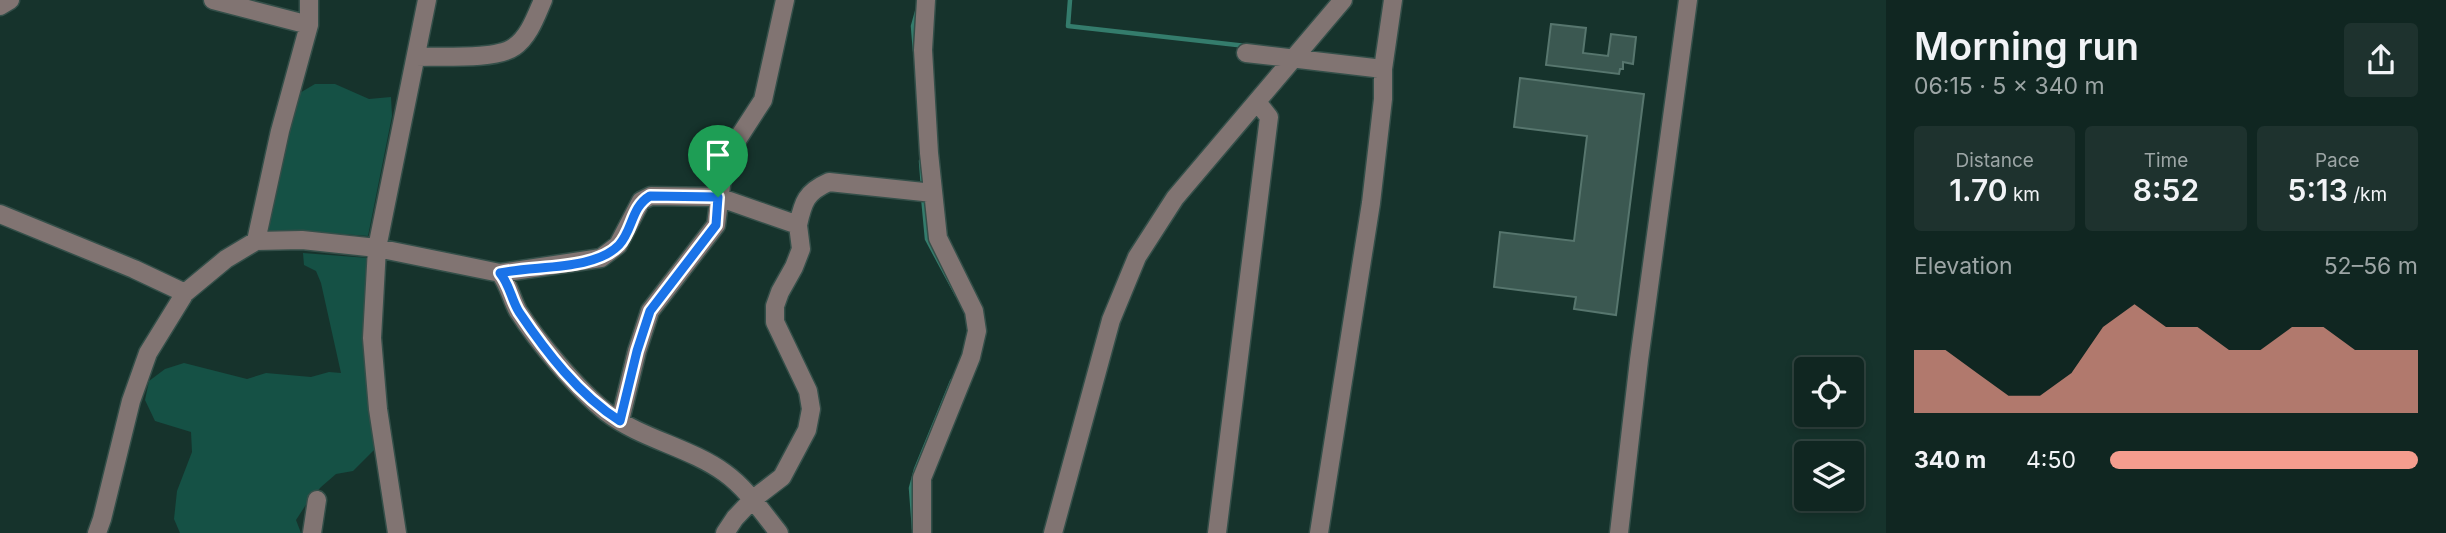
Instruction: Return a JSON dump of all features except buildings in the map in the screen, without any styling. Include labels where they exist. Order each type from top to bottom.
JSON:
[{"type":"street","points":[[0,6],[10,0]]},
{"type":"street","points":[[213,0],[309,25]]},
{"type":"street","points":[[256,241],[280,131],[309,25],[309,0]]},
{"type":"street","points":[[397,533],[378,409],[372,338],[377,248],[427,0]]},
{"type":"street","points":[[416,57],[497,55],[514,47],[527,34],[542,0]]},
{"type":"street","points":[[620,421],[650,311],[716,225],[718,197],[728,154],[763,100],[785,0]]},
{"type":"street","points":[[922,533],[922,478],[971,357],[977,331],[974,312],[938,238],[923,50],[926,0]]},
{"type":"street","points":[[1053,533],[1111,320],[1137,257],[1175,198],[1343,0]]},
{"type":"street","points":[[1320,533],[1371,203],[1384,99],[1383,69],[1393,0]]},
{"type":"street","points":[[1619,533],[1639,360],[1688,0]]},
{"type":"street","points":[[1246,53],[1383,69]]},
{"type":"street","points":[[1217,533],[1269,117],[1257,102]]},
{"type":"street","points":[[725,533],[752,500],[782,477],[807,430],[811,409],[808,391],[775,322],[775,306],[779,292],[794,267],[800,249],[798,225],[804,201],[818,187],[829,182],[933,193]]},
{"type":"street","points":[[97,533],[131,401],[148,353],[185,293],[226,259],[256,241],[302,240],[377,248],[500,273],[601,258],[618,245],[641,201],[650,196],[718,197],[798,225]]},
{"type":"street","points":[[0,214],[134,268],[185,293]]},
{"type":"street","points":[[500,273],[508,284],[517,308],[546,350],[605,411],[726,474],[779,533]]},
{"type":"street","points":[[313,533],[317,500]]},
{"type":"green space","points":[[315,84],[335,84],[369,99],[391,97],[392,116],[368,236],[329,233],[271,236],[264,231],[298,94]]},
{"type":"green space","points":[[303,253],[368,258],[365,327],[377,447],[353,471],[336,474],[309,500],[296,520],[301,533],[180,533],[174,519],[177,491],[192,452],[191,432],[155,421],[145,400],[149,381],[165,369],[184,363],[247,379],[266,373],[311,377],[329,372],[341,373],[321,283],[316,271],[304,265]]},
{"type":"waterway","points":[[1070,0],[1068,26],[1246,46]]},
{"type":"waterway","points":[[915,51],[913,26],[918,8]]},
{"type":"waterway","points":[[921,161],[923,187]]},
{"type":"waterway","points":[[923,196],[927,239],[957,295]]},
{"type":"waterway","points":[[914,529],[911,488],[916,469],[952,381]]},
{"type":"route","points":[[650,196],[718,197],[716,225],[650,311],[620,421],[605,411],[546,350],[517,308],[508,284],[500,273],[601,258],[624,238],[641,201],[650,196]]}]
